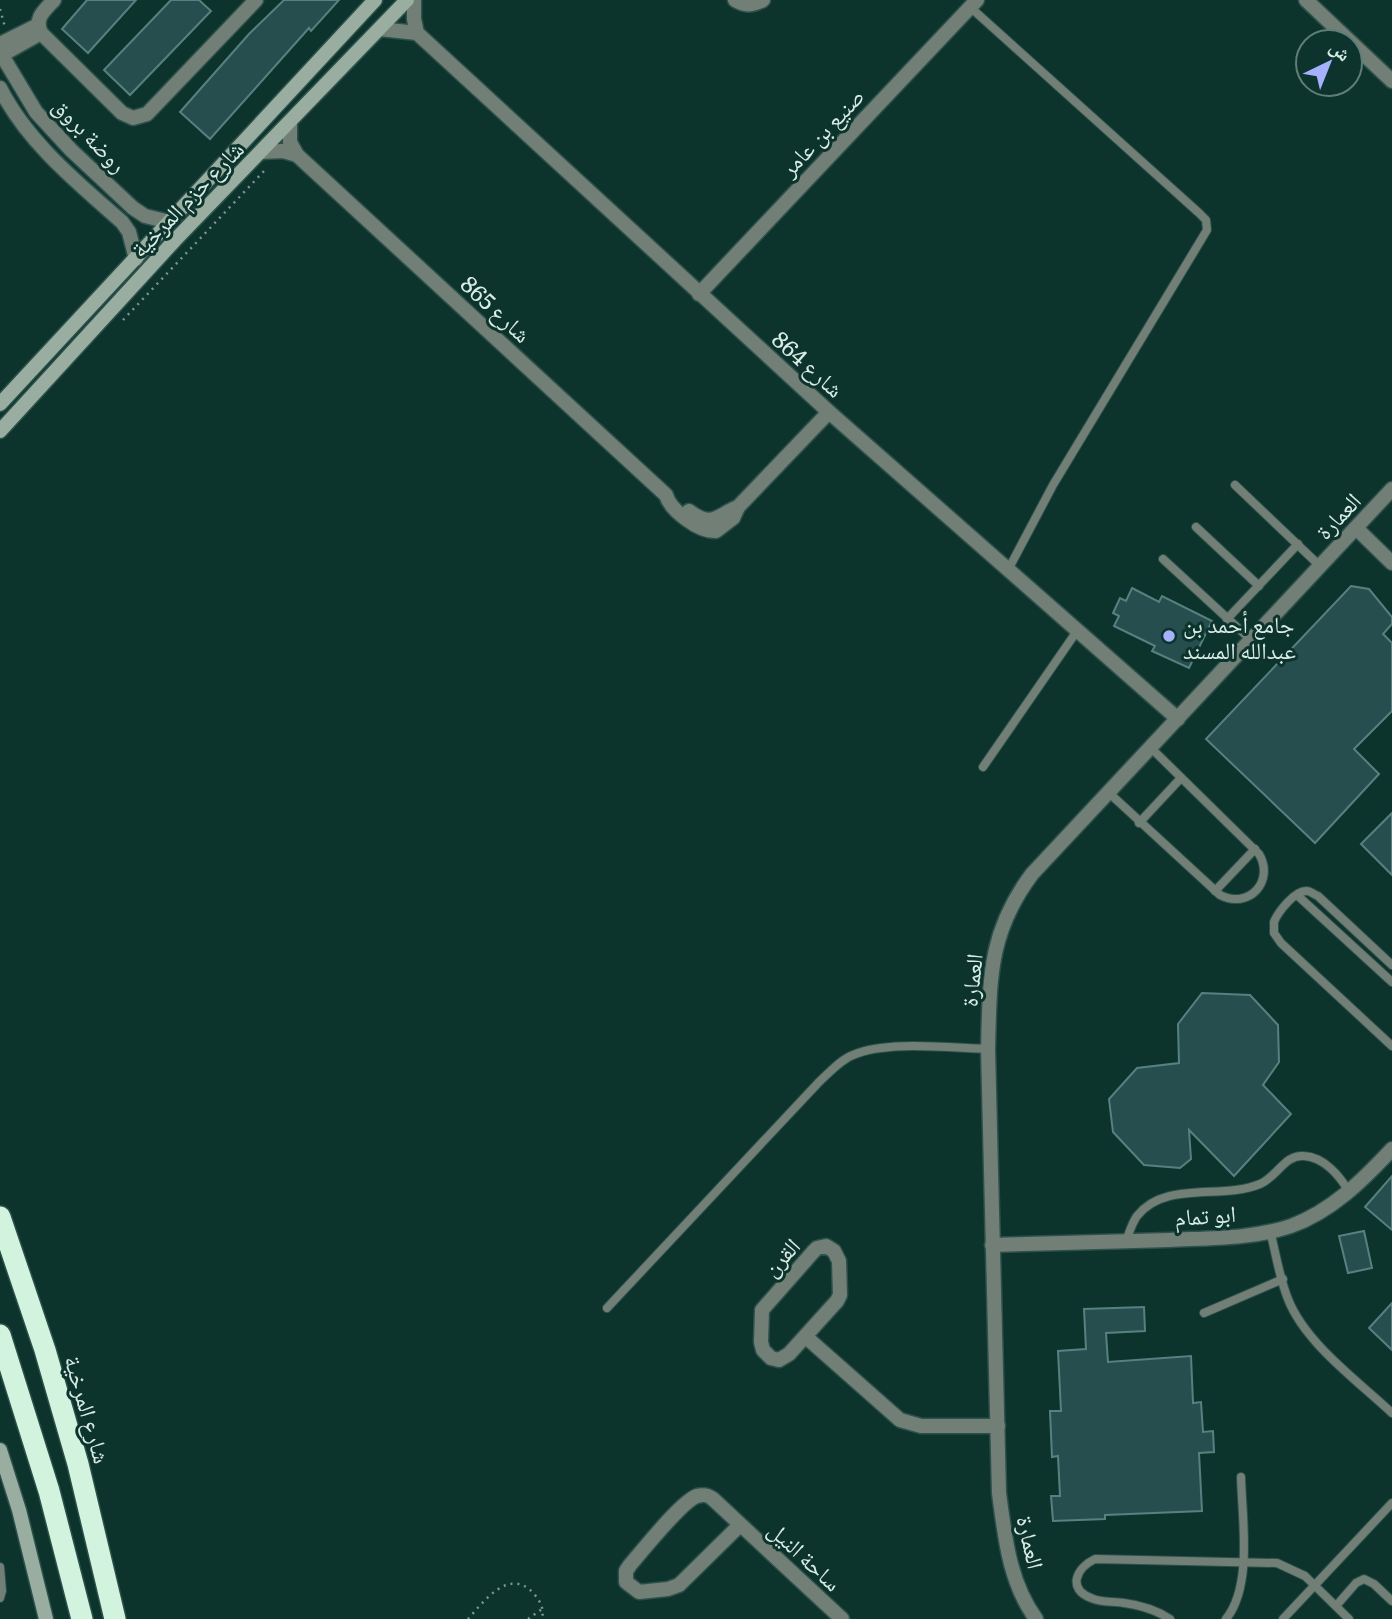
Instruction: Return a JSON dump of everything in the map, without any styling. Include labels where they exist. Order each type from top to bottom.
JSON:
[{"type":"highway","name":"شارع المرخية","points":[[0,1217],[45,1350],[74,1451],[115,1619]]},
{"type":"highway","points":[[0,1335],[49,1492],[82,1619]]},
{"type":"street","points":[[54,0],[40,15],[39,29],[122,113],[133,118],[139,118],[150,111],[256,0]]},
{"type":"street","name":"شارع حزم المرخية","points":[[0,404],[375,0]]},
{"type":"street","name":"شارع حزم المرخية","points":[[0,431],[175,240],[407,0]]},
{"type":"street","points":[[380,29],[417,33],[414,24],[414,0]]},
{"type":"street","points":[[735,0],[744,5],[754,5],[763,0]]},
{"type":"street","points":[[1306,0],[1392,81]]},
{"type":"street","name":"صنيع بن عامر","points":[[699,294],[973,4]]},
{"type":"street","points":[[2,50],[39,29]]},
{"type":"street","name":"شارع 864","points":[[417,33],[829,412],[1178,719]]},
{"type":"street","name":"روضة بروق","points":[[2,50],[36,112],[71,150],[133,208],[145,216],[170,222]]},
{"type":"street","name":"روضة بروق","points":[[0,88],[38,142],[122,222],[129,232],[136,259]]},
{"type":"street","points":[[290,123],[290,142],[297,155]]},
{"type":"street","name":"شارع 865","points":[[261,152],[283,151],[297,155],[666,495],[703,520],[718,519],[738,508],[829,412]]},
{"type":"street","name":"العمارة","points":[[1036,1619],[1027,1607],[1012,1569],[1004,1536],[999,1493],[988,1049],[992,965],[1002,926],[1032,874],[1392,489]]},
{"type":"street","points":[[1356,528],[1392,563]]},
{"type":"street","name":"ابو تمام","points":[[992,1245],[1217,1237],[1291,1226],[1349,1192],[1392,1149]]},
{"type":"street","name":"القرن","points":[[826,1246],[834,1251],[839,1261],[839,1295],[837,1301],[806,1337],[784,1358],[771,1358],[761,1342],[762,1310],[817,1248],[826,1246]]},
{"type":"street","points":[[806,1337],[900,1420],[921,1426],[998,1426]]},
{"type":"street","points":[[0,1451],[19,1510],[46,1619]]},
{"type":"street","name":"ساحة النيل","points":[[740,1525],[686,1579],[673,1588],[639,1592],[626,1582],[629,1565],[688,1501],[695,1497],[708,1496],[740,1525],[842,1619]]},
{"type":"lane","points":[[973,4],[1199,213],[1206,220],[1207,230],[1052,485],[1008,570]]},
{"type":"lane","points":[[1235,485],[1320,566]]},
{"type":"lane","points":[[1196,527],[1259,586]]},
{"type":"lane","points":[[1227,619],[1298,544]]},
{"type":"lane","points":[[1163,559],[1251,640]]},
{"type":"lane","points":[[983,767],[1077,631]]},
{"type":"lane","points":[[1108,792],[1216,891],[1232,900],[1244,899],[1255,893],[1262,883],[1265,871],[1262,859],[1255,849],[1150,747]]},
{"type":"lane","points":[[1139,823],[1181,778]]},
{"type":"lane","points":[[1216,891],[1255,849]]},
{"type":"lane","points":[[1392,965],[1318,896],[1309,891],[1297,895],[1276,916],[1273,928],[1277,939],[1392,1046]]},
{"type":"lane","points":[[1297,895],[1392,982]]},
{"type":"lane","points":[[607,1308],[819,1083],[851,1055],[893,1047],[988,1049]]},
{"type":"lane","points":[[1126,1241],[1135,1218],[1157,1201],[1175,1195],[1258,1185],[1273,1177],[1289,1159],[1295,1157],[1308,1156],[1328,1167],[1340,1178],[1349,1192]]},
{"type":"lane","points":[[1270,1231],[1288,1299],[1307,1330],[1320,1346],[1392,1413]]},
{"type":"lane","points":[[1204,1313],[1283,1279]]},
{"type":"lane","points":[[1226,1619],[1240,1594],[1241,1477]]},
{"type":"lane","points":[[1283,1619],[1392,1503]]},
{"type":"lane","points":[[1170,1619],[1148,1608],[1089,1598],[1079,1588],[1077,1576],[1082,1565],[1095,1559],[1277,1563],[1315,1585],[1349,1619]]},
{"type":"lane","points":[[0,1567],[0,1598]]},
{"type":"lane","points":[[1336,1606],[1356,1583],[1364,1579],[1374,1584],[1392,1601]]},
{"type":"path","points":[[0,9],[2,50]]},
{"type":"path","points":[[121,322],[283,151]]},
{"type":"path","points":[[468,1619],[490,1594],[500,1586],[511,1583],[530,1589],[543,1608],[542,1619]]},
{"type":"path","points":[[528,1619],[543,1608]]},
{"type":"building","points":[[87,0],[136,0],[88,53],[62,29]]},
{"type":"building","points":[[171,0],[199,0],[211,11],[130,95],[104,70]]},
{"type":"building","points":[[284,0],[339,0],[311,31],[309,28],[210,139],[180,112],[249,34]]},
{"type":"building","points":[[1351,586],[1369,589],[1392,617],[1392,624],[1383,634],[1392,643],[1392,711],[1354,749],[1379,774],[1315,843],[1206,739]]},
{"type":"building","name":"جامع أحمد بن عبدالله المسند","points":[[1132,588],[1159,602],[1162,596],[1212,621],[1189,668],[1152,651],[1155,646],[1114,626],[1119,616],[1113,613],[1120,598],[1126,601]]},
{"type":"building","points":[[1392,813],[1392,875],[1361,844]]},
{"type":"building","points":[[1202,993],[1250,995],[1278,1025],[1279,1062],[1263,1085],[1291,1114],[1234,1176],[1189,1130],[1191,1159],[1180,1168],[1144,1165],[1113,1132],[1109,1099],[1137,1068],[1179,1063],[1178,1024]]},
{"type":"building","points":[[1392,1176],[1392,1230],[1365,1207]]},
{"type":"building","points":[[1364,1231],[1372,1268],[1348,1273],[1339,1236]]},
{"type":"building","points":[[1392,1303],[1392,1350],[1369,1328]]},
{"type":"building","points":[[1144,1307],[1145,1331],[1106,1333],[1108,1362],[1191,1356],[1193,1403],[1201,1402],[1203,1432],[1213,1431],[1214,1452],[1199,1453],[1202,1511],[1105,1515],[1105,1519],[1053,1521],[1051,1496],[1060,1496],[1058,1456],[1052,1457],[1050,1411],[1061,1411],[1058,1351],[1086,1349],[1084,1309]]},
{"type":"place","name":"جامع أحمد بن عبدالله المسند","points":[[1169,636]]}]
